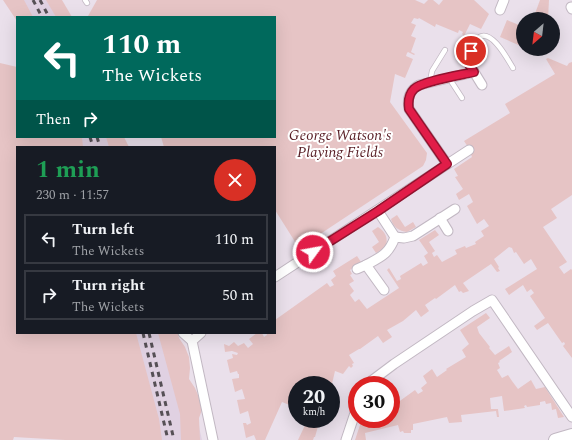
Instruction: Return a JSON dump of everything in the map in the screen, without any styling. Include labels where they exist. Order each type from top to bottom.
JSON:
[{"type":"street","points":[[500,10],[504,0]]},
{"type":"street","points":[[466,60],[482,85]]},
{"type":"street","points":[[447,164],[409,109],[409,96],[418,86],[474,72]]},
{"type":"street","points":[[276,276],[378,211],[468,150]]},
{"type":"street","points":[[395,237],[409,238],[455,209]]},
{"type":"street","points":[[378,211],[395,237]]},
{"type":"street","points":[[440,218],[448,231]]},
{"type":"street","points":[[357,269],[387,253],[395,237]]},
{"type":"street","points":[[366,265],[384,290]]},
{"type":"street","points":[[378,376],[473,311],[492,300],[572,417]]},
{"type":"street","points":[[184,334],[192,341],[213,440]]},
{"type":"street","points":[[192,341],[200,334]]},
{"type":"street","points":[[346,440],[350,428]]},
{"type":"street","points":[[555,440],[572,435]]},
{"type":"lane","points":[[466,60],[477,39],[480,36],[485,36],[495,40],[513,68]]},
{"type":"lane","points":[[430,82],[432,71],[444,50]]},
{"type":"lane","points":[[449,78],[462,98]]},
{"type":"shaded area","points":[[8,0],[59,0],[67,16],[17,16]]},
{"type":"shaded area","points":[[68,138],[118,138],[122,146],[71,146]]},
{"type":"shaded area","points":[[126,334],[174,334],[182,351],[202,440],[152,440]]},
{"type":"green space","points":[[3,0],[24,0],[32,16],[16,16],[16,20]]},
{"type":"green space","points":[[46,0],[62,0],[71,16],[55,16]]},
{"type":"green space","name":"George Watson's Playing Fields","points":[[97,0],[415,0],[424,4],[428,0],[433,0],[439,5],[443,0],[474,0],[489,14],[481,29],[470,24],[464,36],[462,34],[463,32],[459,30],[458,33],[436,24],[435,27],[419,18],[414,18],[411,23],[416,25],[411,36],[416,38],[411,52],[415,54],[407,53],[406,56],[413,59],[405,78],[395,74],[390,102],[427,153],[423,166],[299,248],[276,212],[276,146],[164,146],[161,138],[276,138],[276,16],[88,16]]},
{"type":"green space","points":[[540,0],[549,0],[548,12],[536,12]]},
{"type":"green space","points":[[507,20],[516,24],[516,44],[500,37]]},
{"type":"green space","points":[[548,58],[567,66],[572,62],[572,195],[551,209],[557,218],[543,227],[567,262],[559,267],[564,274],[571,269],[572,270],[572,358],[563,346],[565,344],[564,342],[562,343],[548,323],[537,330],[534,326],[545,318],[530,296],[534,293],[531,289],[527,292],[523,285],[509,295],[505,289],[537,269],[531,259],[524,264],[516,252],[514,253],[512,248],[509,247],[494,259],[500,271],[497,272],[491,264],[463,283],[469,291],[463,293],[461,291],[459,292],[455,285],[425,305],[429,311],[421,317],[416,310],[403,321],[387,330],[392,337],[383,343],[378,336],[349,355],[354,363],[352,364],[353,366],[351,368],[349,366],[343,374],[335,371],[334,376],[288,376],[288,404],[282,402],[265,440],[256,440],[254,435],[246,438],[243,423],[246,423],[247,425],[251,423],[248,411],[240,414],[237,400],[245,399],[242,389],[235,392],[232,379],[239,378],[239,374],[237,371],[230,373],[227,360],[233,358],[232,354],[237,355],[238,353],[232,351],[225,352],[224,344],[229,346],[234,342],[238,346],[244,343],[248,348],[253,344],[249,339],[256,334],[262,334],[264,337],[266,334],[276,334],[276,319],[327,283],[330,287],[334,285],[331,280],[336,276],[333,271],[357,256],[361,262],[350,270],[352,274],[350,275],[354,281],[349,284],[354,291],[350,295],[355,302],[359,299],[367,309],[399,288],[387,270],[389,268],[397,281],[401,279],[400,276],[421,263],[423,266],[428,263],[424,256],[428,253],[419,240],[435,230],[439,235],[429,242],[435,251],[432,253],[434,257],[437,255],[442,262],[457,254],[455,250],[476,244],[475,242],[484,236],[481,231],[489,226],[484,219],[477,224],[467,206],[473,202],[469,194],[459,200],[456,194],[463,189],[455,177],[458,176],[454,169],[472,157],[464,141],[510,113],[505,104],[555,74],[546,59]]},
{"type":"green space","points":[[0,63],[16,67],[16,138],[82,138],[83,146],[16,146],[16,334],[136,334],[159,419],[162,440],[65,440],[14,437],[13,440],[0,440]]},
{"type":"green space","points":[[106,138],[124,138],[128,146],[109,146]]},
{"type":"green space","points":[[397,215],[405,227],[413,222],[416,227],[407,232],[399,230],[393,224],[391,219]]},
{"type":"green space","points":[[378,227],[385,233],[387,244],[386,247],[376,253],[372,247],[379,242],[372,231]]},
{"type":"green space","points":[[486,313],[490,318],[477,327],[479,333],[490,347],[489,348],[495,355],[509,346],[512,352],[498,363],[500,368],[497,370],[502,378],[508,375],[518,389],[531,380],[536,389],[545,387],[564,417],[558,418],[556,409],[552,410],[551,403],[546,404],[545,401],[540,402],[540,405],[527,407],[526,405],[524,406],[525,408],[504,411],[502,396],[490,398],[491,409],[498,409],[499,417],[497,417],[496,411],[461,415],[462,422],[449,423],[447,417],[413,424],[413,430],[411,430],[411,433],[404,433],[403,431],[400,432],[400,401],[415,390],[418,394],[423,391],[421,388],[427,383],[423,376],[432,369],[437,377],[447,370],[446,369],[466,357],[462,350],[469,344],[460,330]]},
{"type":"green space","points":[[158,334],[178,334],[189,357],[189,379],[195,388],[203,407],[199,418],[200,440],[181,440],[180,414]]},
{"type":"green space","points":[[304,428],[318,428],[313,440],[298,440]]},
{"type":"green space","points":[[359,428],[386,428],[365,433],[366,440],[355,440]]},
{"type":"railway","points":[[33,0],[41,16]]},
{"type":"railway","points":[[40,0],[48,16]]},
{"type":"railway","points":[[90,138],[93,146]]},
{"type":"railway","points":[[97,138],[100,146]]},
{"type":"railway","points":[[143,334],[168,440]]},
{"type":"railway","points":[[149,334],[174,440]]},
{"type":"route","points":[[313,252],[378,211],[447,164],[409,109],[408,100],[413,90],[418,86],[474,72],[466,60],[471,51]]}]
